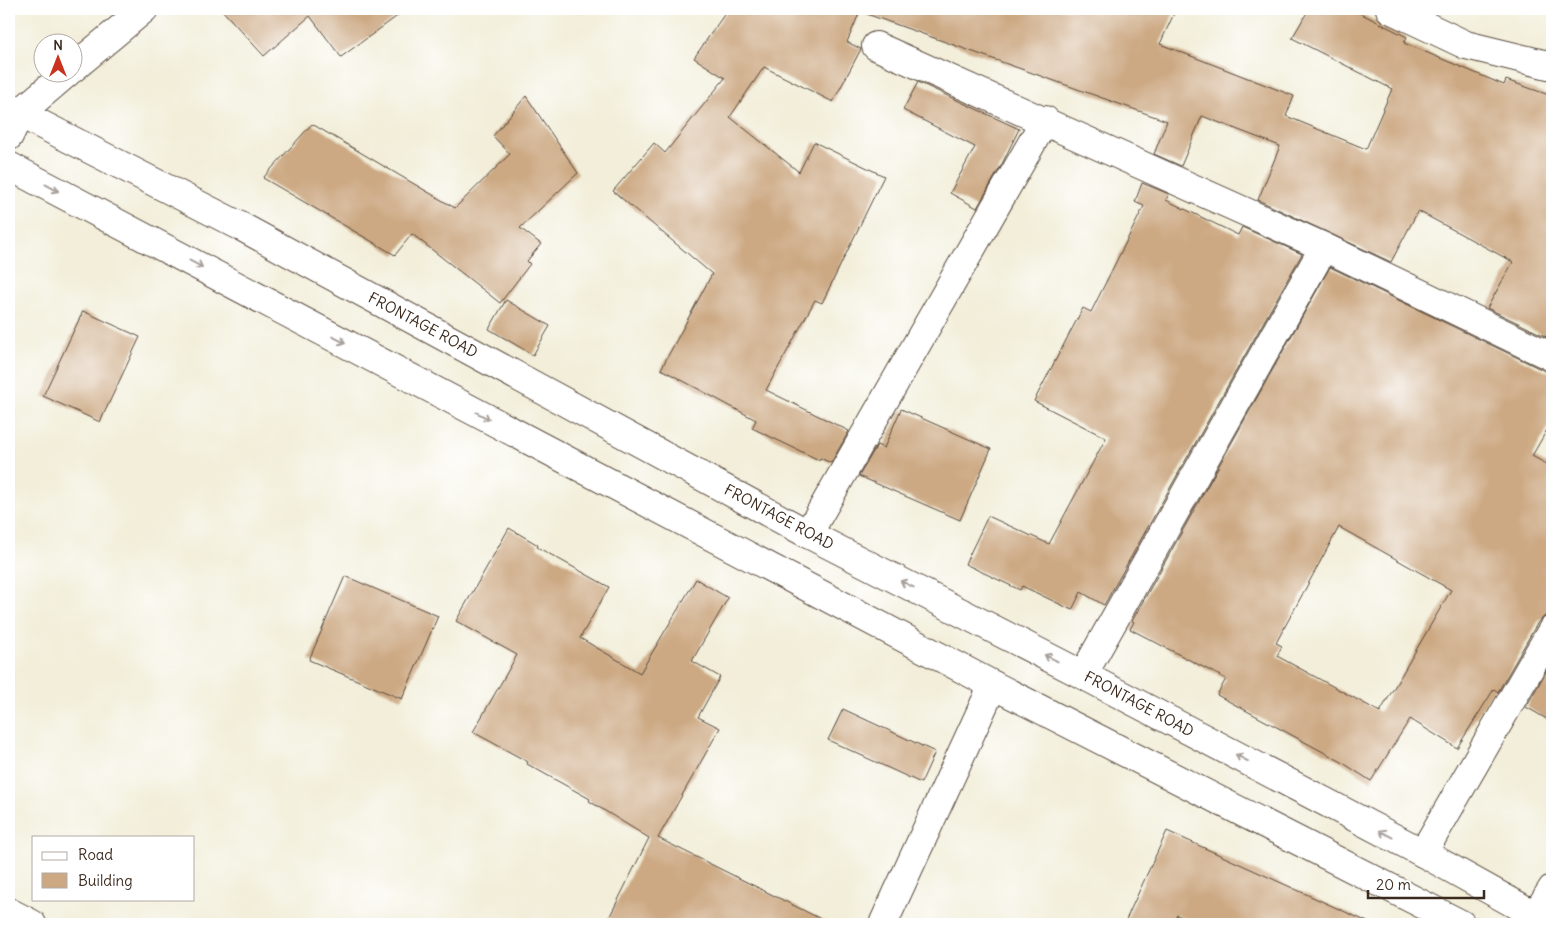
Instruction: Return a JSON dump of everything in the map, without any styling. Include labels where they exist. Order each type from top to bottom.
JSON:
[{"type":"main road","points":[[82,61],[144,9]]},
{"type":"main road","points":[[1390,9],[1466,46],[1552,66]]},
{"type":"main road","points":[[876,46],[1045,120],[1324,247],[1552,357]]},
{"type":"main road","points":[[12,119],[56,82]]},
{"type":"main road","name":"FRONTAGE ROAD","points":[[12,119],[242,227],[808,534],[1083,675],[1423,854],[1543,920]]},
{"type":"main road","points":[[808,534],[1045,120]]},
{"type":"main road","points":[[9,166],[993,684],[1461,924]]},
{"type":"main road","points":[[1083,675],[1324,247]]},
{"type":"main road","points":[[1423,854],[1552,630]]},
{"type":"main road","points":[[883,924],[993,684]]},
{"type":"main road","points":[[1543,920],[1552,889]]},
{"type":"main road","points":[[9,912],[32,924]]},
{"type":"building","points":[[221,9],[407,9],[341,57],[310,16],[264,56]]},
{"type":"building","points":[[728,9],[861,9],[847,42],[861,49],[833,102],[764,67],[730,117],[799,172],[814,142],[884,176],[822,303],[815,300],[766,390],[849,431],[831,463],[820,458],[819,460],[752,428],[756,420],[661,369],[712,274],[613,191],[654,143],[665,153],[725,78],[694,58]]},
{"type":"building","points":[[865,9],[1176,9],[1160,44],[1294,96],[1286,116],[1366,149],[1392,89],[1292,38],[1309,9],[1352,9],[1407,37],[1404,43],[1504,85],[1506,80],[1552,96],[1552,329],[1547,337],[1487,308],[1513,262],[1418,211],[1391,262],[1258,200],[1280,146],[1202,116],[1181,166],[1154,154],[1167,121],[864,13]]},
{"type":"building","points":[[918,82],[1019,129],[977,208],[950,193],[975,147],[903,110]]},
{"type":"building","points":[[526,96],[578,173],[520,228],[541,244],[527,261],[530,264],[500,303],[412,234],[395,255],[263,178],[312,124],[455,208],[510,154],[493,136]]},
{"type":"building","points":[[1142,183],[1169,194],[1166,200],[1238,235],[1242,227],[1302,254],[1104,605],[1081,592],[1072,610],[1022,586],[1020,590],[965,564],[988,516],[1049,544],[1106,438],[1034,401],[1083,308],[1091,312],[1144,206],[1135,202]]},
{"type":"building","points":[[1330,267],[1545,371],[1552,372],[1552,421],[1532,456],[1552,467],[1552,614],[1545,616],[1538,622],[1498,692],[1494,689],[1457,748],[1410,719],[1371,781],[1340,761],[1217,695],[1226,679],[1130,629],[1134,622],[1132,621]],"holes":[[[1339,527],[1451,590],[1380,712],[1277,656],[1282,646],[1276,643]]]},
{"type":"building","points":[[506,300],[550,326],[533,355],[489,329]]},
{"type":"building","points":[[83,311],[140,337],[100,422],[43,396]]},
{"type":"building","points":[[901,409],[991,449],[960,520],[859,476],[877,445],[884,448]]},
{"type":"building","points":[[509,528],[538,545],[537,547],[609,587],[580,638],[640,673],[696,579],[728,598],[692,661],[720,677],[698,717],[720,728],[658,838],[831,924],[606,924],[649,838],[589,801],[590,799],[473,732],[517,655],[456,621]]},
{"type":"building","points":[[345,576],[438,616],[402,699],[309,660]]},
{"type":"building","points":[[1552,661],[1552,722],[1526,707]]},
{"type":"building","points":[[843,709],[935,752],[921,783],[828,740]]},
{"type":"building","points":[[1167,831],[1372,924],[1198,924],[1177,915],[1173,924],[1124,924]]}]
